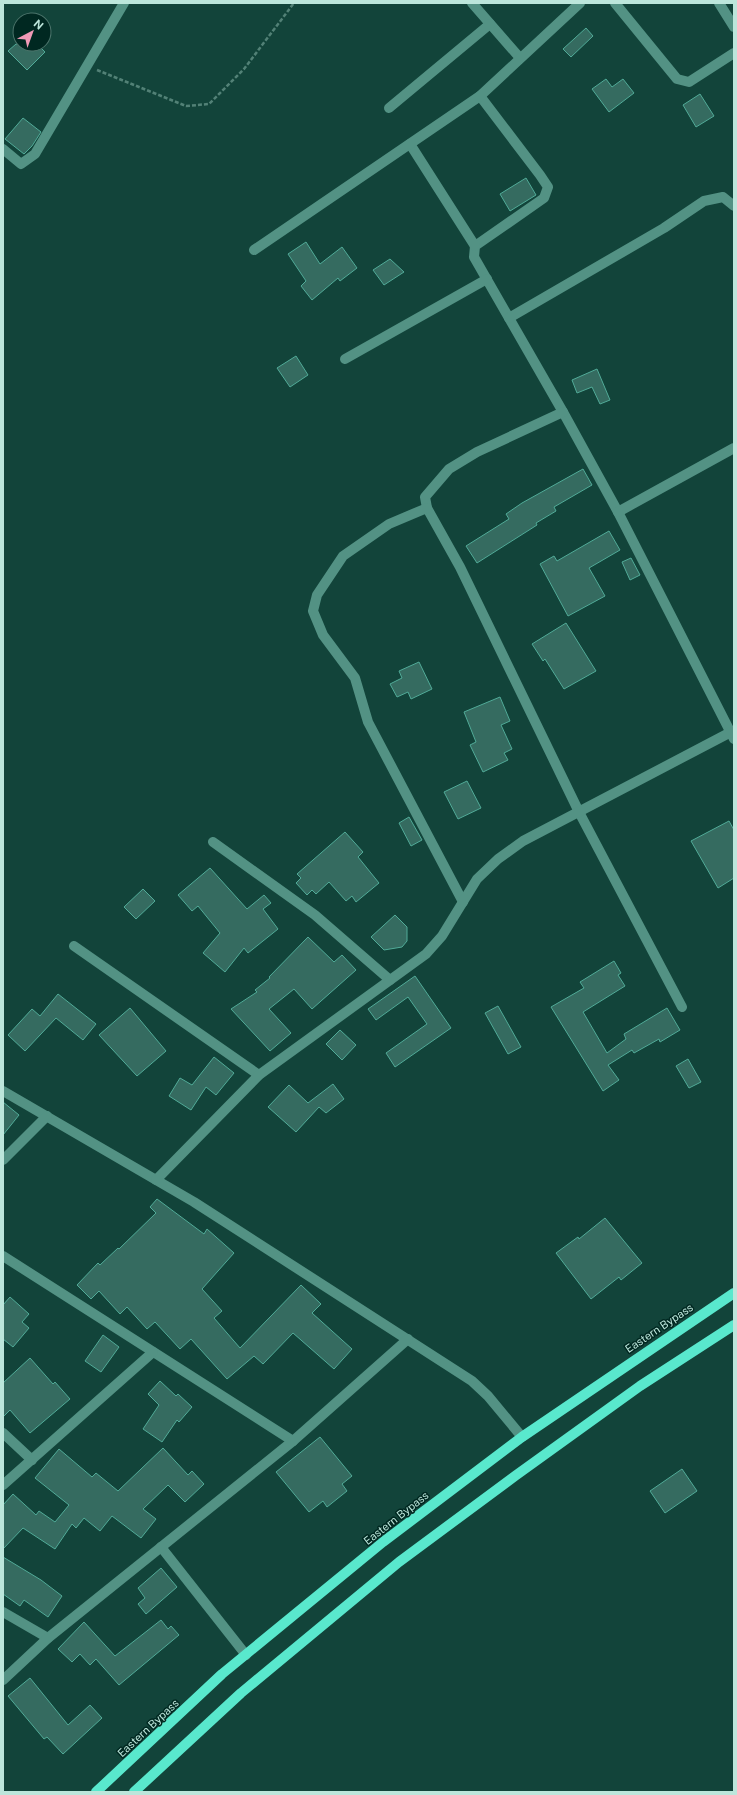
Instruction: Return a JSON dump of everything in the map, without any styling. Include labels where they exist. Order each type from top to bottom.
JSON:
[{"type":"main road","name":"Eastern Bypass","points":[[96,1792],[222,1674],[383,1542],[522,1436],[734,1293]]},
{"type":"main road","points":[[134,1792],[241,1693],[399,1562],[640,1386],[734,1324]]},
{"type":"street","points":[[3,149],[21,164],[35,154],[124,3]]},
{"type":"street","points":[[472,3],[520,58]]},
{"type":"street","points":[[254,250],[480,96],[580,3]]},
{"type":"street","points":[[615,3],[677,79],[689,82],[734,53]]},
{"type":"street","points":[[719,3],[734,27]]},
{"type":"street","points":[[389,108],[490,24]]},
{"type":"street","points":[[475,246],[544,198],[548,187],[480,96]]},
{"type":"street","points":[[156,1180],[259,1075],[426,954],[442,936],[477,878],[498,859],[523,841],[732,735],[618,512],[563,412],[474,257],[475,246],[410,144]]},
{"type":"street","points":[[509,318],[664,228],[704,201],[723,197],[734,206]]},
{"type":"street","points":[[345,359],[487,279]]},
{"type":"street","points":[[563,412],[477,452],[449,469],[425,497],[427,508],[460,567],[579,812],[682,1007]]},
{"type":"street","points":[[618,512],[734,448]]},
{"type":"street","points":[[427,508],[389,524],[343,556],[317,595],[313,611],[324,635],[355,678],[368,722],[463,902]]},
{"type":"street","points":[[213,842],[315,915],[390,980]]},
{"type":"street","points":[[74,946],[259,1075]]},
{"type":"street","points":[[3,1091],[194,1202],[472,1381],[488,1396],[522,1436]]},
{"type":"street","points":[[3,1160],[47,1116]]},
{"type":"street","points":[[3,1256],[293,1441]]},
{"type":"street","points":[[3,1680],[48,1638],[293,1441],[408,1339]]},
{"type":"street","points":[[3,1486],[153,1352]]},
{"type":"street","points":[[3,1433],[32,1460]]},
{"type":"street","points":[[161,1547],[246,1655]]},
{"type":"street","points":[[3,1612],[48,1638]]},
{"type":"path","points":[[87,66],[186,106],[209,104],[244,69],[294,3]]},
{"type":"building","points":[[586,28],[593,36],[571,57],[563,49]]},
{"type":"building","points":[[12,48],[12,52],[45,52],[27,70],[8,51]]},
{"type":"building","points":[[606,79],[612,87],[623,79],[634,93],[609,112],[592,89]]},
{"type":"building","points":[[700,94],[714,116],[696,127],[683,105]]},
{"type":"building","points":[[23,118],[41,132],[32,146],[24,154],[5,139]]},
{"type":"building","points":[[526,178],[536,195],[510,211],[500,194]]},
{"type":"building","points":[[306,242],[320,264],[342,247],[357,268],[340,281],[338,278],[312,300],[301,286],[306,281],[288,254]]},
{"type":"building","points":[[390,259],[404,272],[384,285],[373,270]]},
{"type":"building","points":[[296,356],[308,375],[290,387],[277,368]]},
{"type":"building","points":[[597,369],[610,400],[600,404],[592,387],[577,393],[572,380]]},
{"type":"building","points":[[583,469],[592,485],[554,507],[556,511],[536,523],[537,525],[477,563],[466,546],[509,519],[506,514],[522,503]]},
{"type":"building","points":[[609,531],[620,550],[589,568],[605,596],[568,616],[540,564],[554,556],[557,561]]},
{"type":"building","points":[[631,558],[640,575],[630,580],[622,562]]},
{"type":"building","points":[[566,623],[596,671],[564,689],[545,659],[543,661],[532,644]]},
{"type":"building","points":[[419,662],[432,689],[411,699],[408,692],[397,697],[390,684],[402,678],[399,671]]},
{"type":"building","points":[[500,697],[510,721],[501,725],[512,749],[504,753],[508,760],[483,772],[470,745],[476,742],[464,712]]},
{"type":"building","points":[[467,781],[481,808],[458,819],[444,792]]},
{"type":"building","points":[[409,817],[422,840],[411,846],[399,823]]},
{"type":"building","points":[[729,821],[734,830],[734,878],[718,888],[691,841]]},
{"type":"building","points":[[345,832],[363,852],[358,857],[379,883],[356,902],[352,896],[346,901],[329,882],[316,894],[312,890],[307,895],[296,883],[301,878],[297,874]]},
{"type":"building","points":[[210,868],[247,909],[264,895],[271,903],[263,909],[278,929],[248,953],[244,948],[225,972],[203,953],[220,933],[198,906],[192,911],[178,895]]},
{"type":"building","points":[[143,889],[155,901],[136,919],[124,907]]},
{"type":"building","points":[[395,915],[407,927],[407,941],[402,947],[384,950],[371,937]]},
{"type":"building","points":[[308,937],[334,962],[342,955],[356,970],[312,1009],[294,989],[269,1009],[291,1033],[270,1051],[231,1009],[257,992],[255,990],[270,978],[269,977]]},
{"type":"building","points":[[614,961],[621,973],[618,975],[625,986],[583,1012],[607,1053],[626,1039],[624,1034],[667,1008],[680,1030],[660,1042],[659,1039],[634,1053],[632,1050],[608,1065],[619,1080],[603,1091],[551,1007],[584,988],[580,982]]},
{"type":"building","points":[[415,976],[451,1028],[395,1067],[386,1053],[427,1024],[408,997],[376,1020],[368,1009]]},
{"type":"building","points":[[58,994],[96,1024],[83,1040],[56,1018],[25,1051],[8,1035],[32,1009],[40,1016]]},
{"type":"building","points":[[498,1006],[521,1047],[508,1054],[485,1013]]},
{"type":"building","points":[[130,1008],[166,1051],[137,1076],[99,1035]]},
{"type":"building","points":[[340,1030],[356,1045],[342,1060],[326,1044]]},
{"type":"building","points":[[214,1057],[234,1073],[216,1095],[206,1087],[191,1110],[169,1096],[180,1078],[192,1085]]},
{"type":"building","points":[[688,1059],[701,1082],[689,1088],[676,1066]]},
{"type":"building","points":[[333,1084],[344,1099],[326,1113],[319,1107],[296,1132],[268,1107],[289,1085],[308,1103]]},
{"type":"building","points":[[3,1102],[19,1115],[3,1135]]},
{"type":"building","points":[[157,1199],[204,1234],[207,1229],[234,1253],[202,1289],[222,1311],[214,1318],[240,1348],[301,1285],[321,1304],[312,1313],[352,1349],[334,1369],[293,1333],[263,1364],[254,1356],[227,1379],[191,1339],[180,1349],[155,1322],[147,1329],[127,1307],[120,1314],[99,1291],[91,1299],[77,1285],[98,1263],[100,1265],[118,1248],[119,1249],[156,1213],[150,1207]]},
{"type":"building","points":[[605,1218],[642,1263],[621,1280],[619,1277],[591,1299],[556,1253],[578,1237],[579,1239]]},
{"type":"building","points":[[10,1297],[29,1314],[22,1322],[29,1328],[13,1347],[3,1339],[3,1305]]},
{"type":"building","points":[[103,1335],[119,1347],[101,1372],[85,1361]]},
{"type":"building","points":[[30,1358],[53,1384],[55,1382],[70,1399],[30,1433],[10,1410],[3,1417],[3,1383]]},
{"type":"building","points":[[160,1381],[176,1396],[178,1394],[192,1407],[179,1422],[177,1420],[162,1442],[143,1429],[159,1405],[148,1394]]},
{"type":"building","points":[[320,1437],[352,1476],[342,1484],[347,1491],[327,1507],[323,1501],[309,1512],[276,1472]]},
{"type":"building","points":[[163,1448],[188,1475],[192,1471],[204,1484],[185,1502],[168,1485],[143,1509],[156,1519],[141,1538],[112,1516],[100,1531],[84,1518],[76,1528],[72,1524],[55,1549],[23,1528],[3,1549],[3,1505],[13,1494],[36,1515],[39,1511],[55,1522],[69,1505],[35,1478],[59,1449],[92,1477],[96,1473],[118,1491]]},
{"type":"building","points":[[682,1469],[697,1491],[665,1513],[650,1491]]},
{"type":"building","points":[[3,1557],[41,1580],[62,1596],[48,1617],[24,1600],[20,1606],[3,1594]]},
{"type":"building","points":[[161,1568],[177,1587],[146,1614],[138,1604],[145,1598],[138,1588]]},
{"type":"building","points":[[161,1620],[168,1629],[171,1626],[179,1635],[119,1685],[96,1659],[90,1665],[80,1654],[72,1662],[58,1649],[84,1622],[115,1656]]},
{"type":"building","points":[[30,1678],[68,1725],[90,1705],[102,1718],[63,1754],[47,1737],[44,1739],[8,1696]]}]
